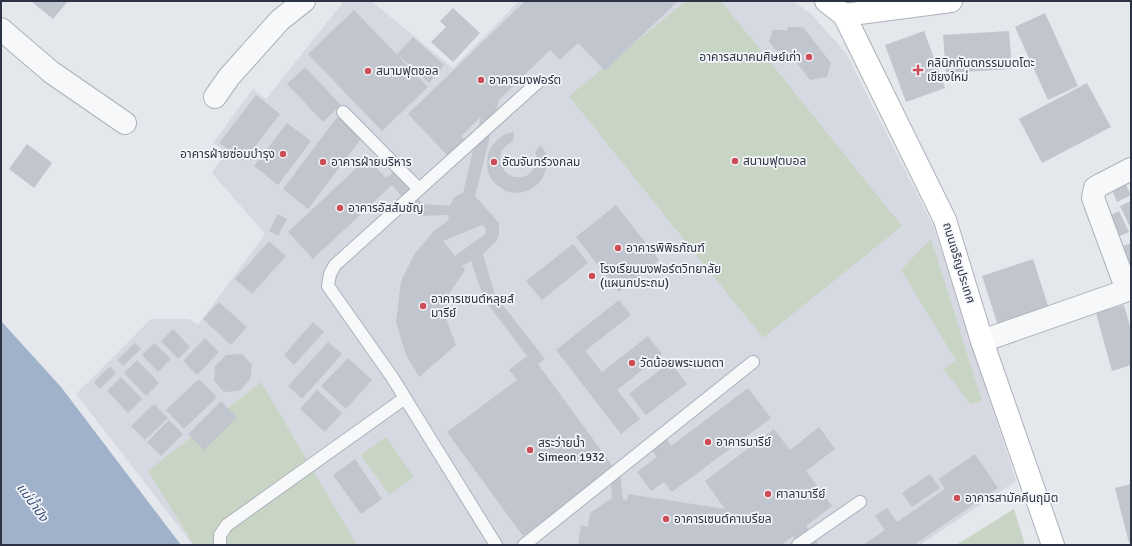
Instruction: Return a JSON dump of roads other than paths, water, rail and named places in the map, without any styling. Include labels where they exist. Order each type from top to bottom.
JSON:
[{"type":"street","points":[[215,97],[229,77],[280,20],[304,1]]},
{"type":"street","name":"ถนนเจริญประเทศ","points":[[826,1],[844,15],[945,220],[982,341],[1053,545]]},
{"type":"street","points":[[844,15],[951,1]]},
{"type":"street","points":[[1,29],[51,72],[125,123]]},
{"type":"street","points":[[982,341],[1129,290],[1093,198],[1096,188],[1104,182],[1131,169]]},
{"type":"lane","points":[[496,545],[392,377],[328,286],[330,274],[335,265],[538,82]]},
{"type":"lane","points":[[343,112],[420,189]]},
{"type":"lane","points":[[524,545],[753,362]]},
{"type":"lane","points":[[220,545],[220,535],[227,525],[404,398]]},
{"type":"lane","points":[[798,545],[860,502]]},
{"type":"water","name":"แม่น้ำปิง","points":[[1,321],[61,387],[181,545],[1,545]]},
{"type":"place","name":"อาคารสมาคมศิษย์เก่า","points":[[809,57]]},
{"type":"place","name":"คลินิกทันตกรรมมตโตะ เชียงใหม่","points":[[918,70]]},
{"type":"place","name":"สนามฟุตซอล","points":[[368,71]]},
{"type":"place","name":"อาคารมงฟอร์ต","points":[[481,80]]},
{"type":"place","name":"อาคารฝ่ายซ่อมบำรุง","points":[[283,154]]},
{"type":"place","name":"สนามฟุตบอล","points":[[735,161]]},
{"type":"place","name":"อาคารฝ่ายบริหาร","points":[[323,162]]},
{"type":"place","name":"อัฒจันทร์วงกลม","points":[[494,162]]},
{"type":"place","name":"อาคารอัสสัมชัญ","points":[[340,208]]},
{"type":"place","name":"อาคารพิพิธภัณฑ์","points":[[618,248]]},
{"type":"place","name":"โรงเรียนมงฟอร์ตวิทยาลัย (แผนกประถม)","points":[[592,276]]},
{"type":"place","name":"อาคารเซนต์หลุยส์ มารีย์","points":[[423,306]]},
{"type":"place","name":"วัดน้อยพระเมตตา","points":[[632,363]]},
{"type":"place","name":"อาคารมารีย์","points":[[708,442]]},
{"type":"place","name":"สระว่ายน้ำ Simeon 1932","points":[[530,450]]},
{"type":"place","name":"ศาลามารีย์","points":[[768,494]]},
{"type":"place","name":"อาคารสามัคคีนฤมิต","points":[[957,498]]},
{"type":"place","name":"อาคารเซนต์คาเบรียล","points":[[666,519]]}]
